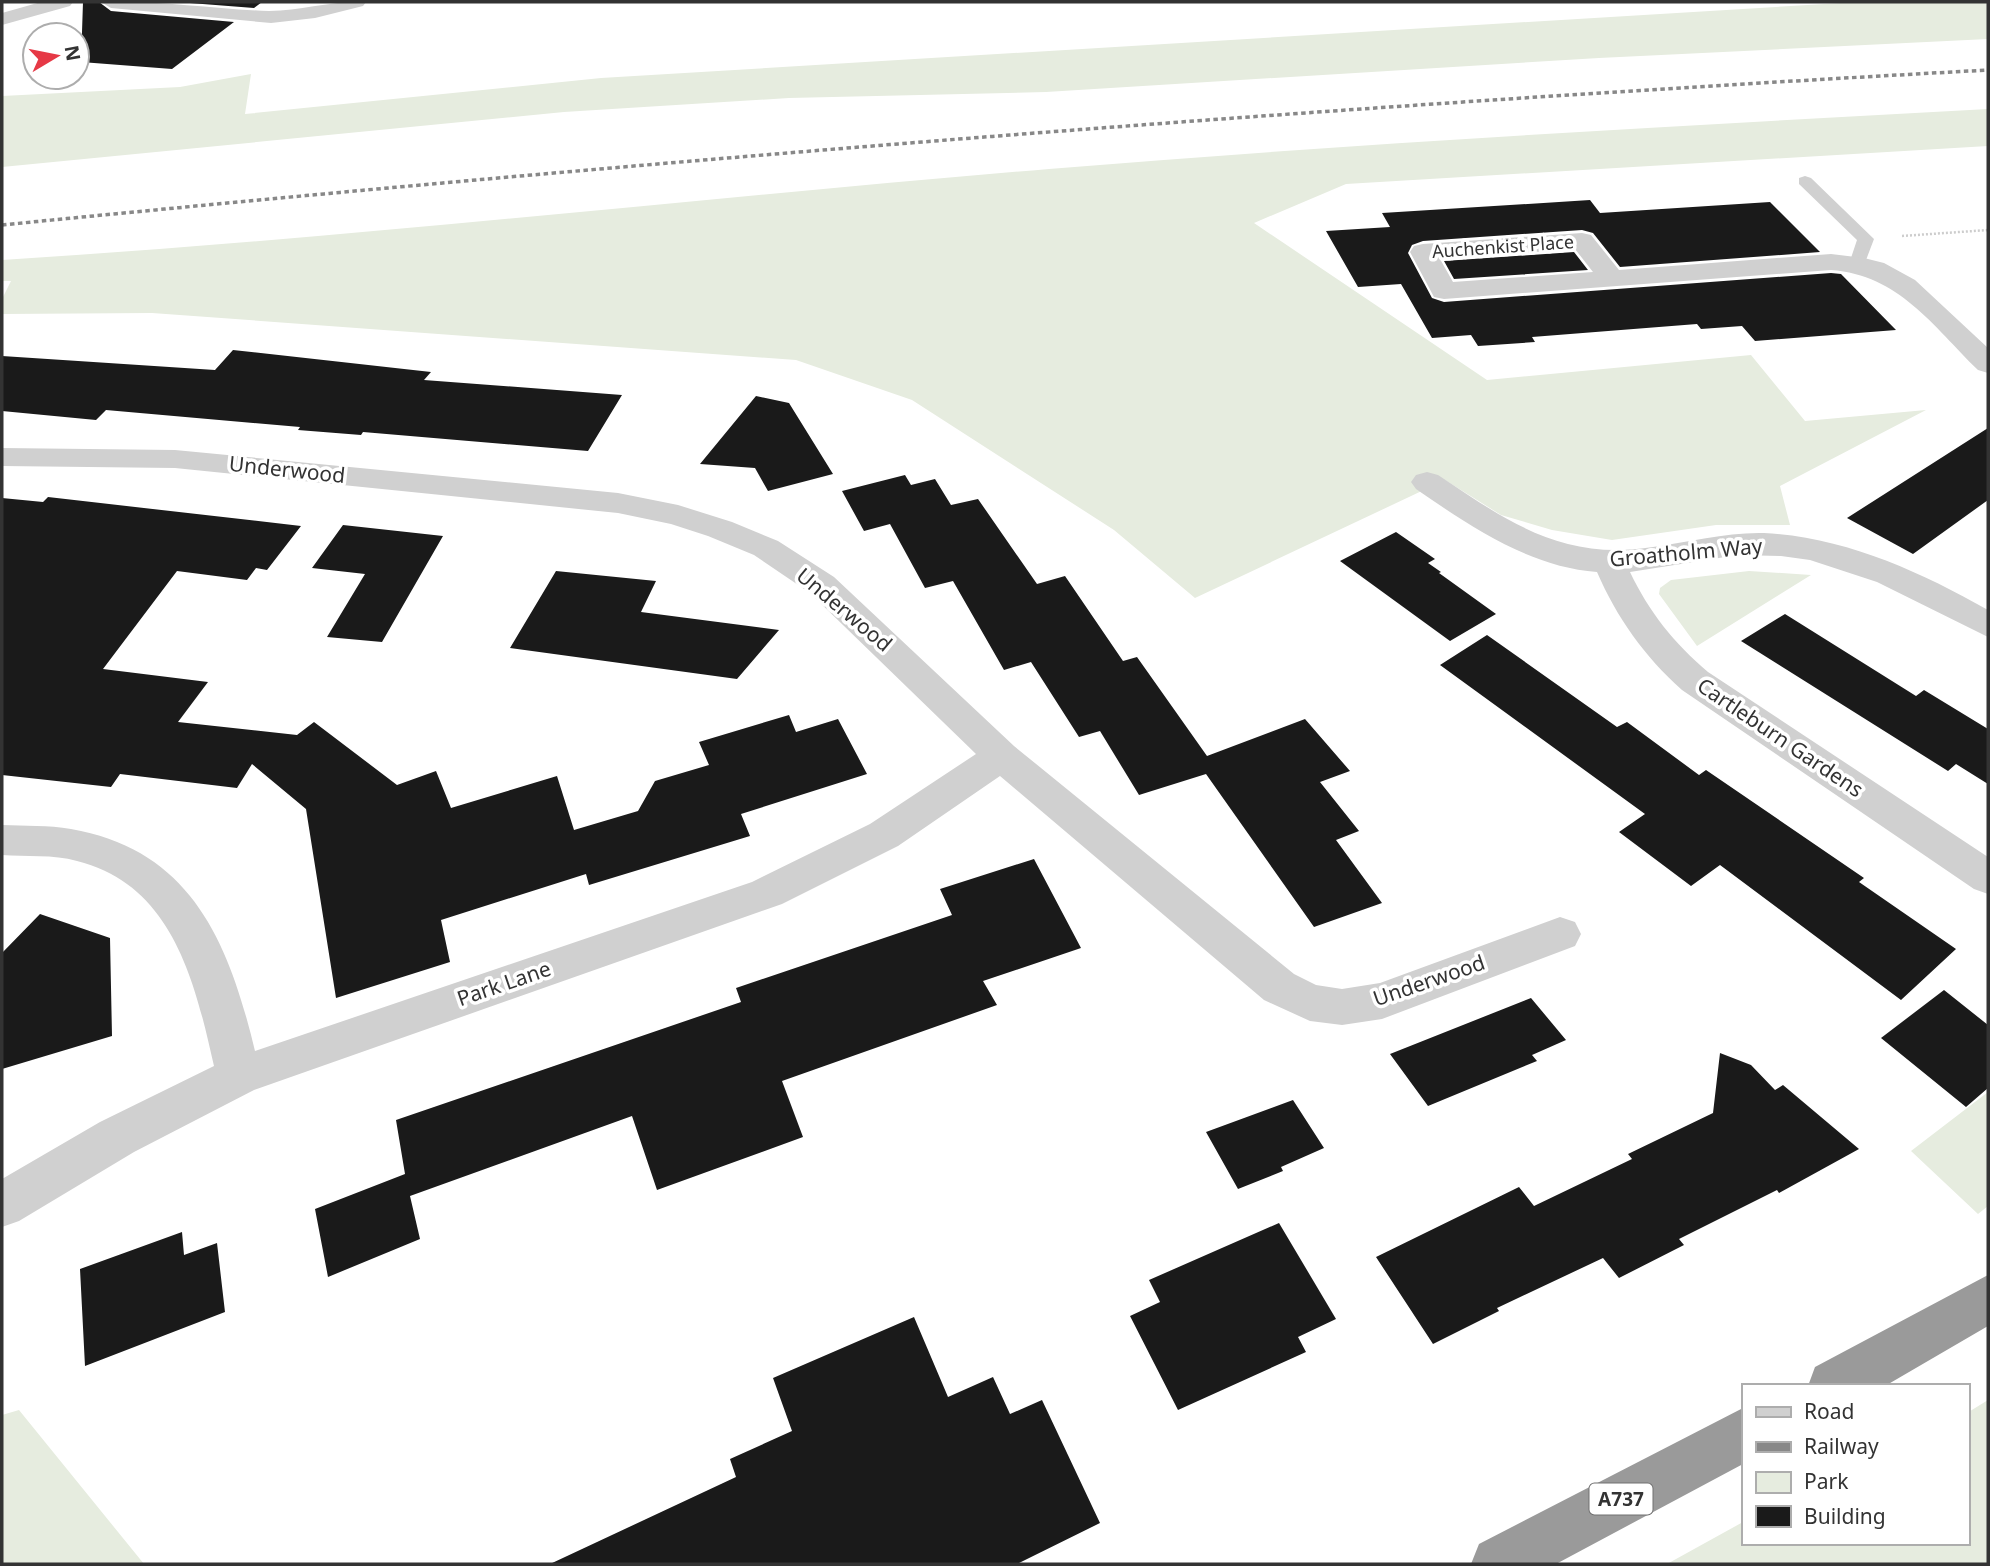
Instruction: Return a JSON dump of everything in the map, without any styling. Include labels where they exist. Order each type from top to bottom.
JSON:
[{"type":"highway","points":[[1838,1384],[1988,1299]]},
{"type":"highway","name":"A737","points":[[1499,1564],[1742,1436]]},
{"type":"street","points":[[2,19],[63,2]]},
{"type":"street","points":[[111,2],[271,17],[315,12],[356,2]]},
{"type":"street","name":"Auchenkist Place","points":[[1612,278],[1582,241],[1423,252],[1444,291],[1831,262],[1857,264],[1877,269],[1906,286],[1988,364]]},
{"type":"street","name":"Underwood","points":[[2,457],[175,458],[618,503],[678,514],[766,548],[822,585],[1001,756],[1279,988],[1310,1003],[1342,1007],[1382,1001],[1560,934]]},
{"type":"street","name":"Groatholm Way","points":[[1427,482],[1512,536],[1572,556],[1609,562],[1734,546],[1779,545],[1885,572],[1924,587],[1988,625]]},
{"type":"street","name":"Cartleburn Gardens","points":[[1609,562],[1630,608],[1668,659],[1695,681],[1988,878]]},
{"type":"street","name":"Park Lane","points":[[2,1205],[117,1137],[239,1076],[767,893],[884,835],[1001,756]]},
{"type":"street","points":[[2,840],[76,844],[118,856],[149,876],[186,914],[217,984],[239,1076]]},
{"type":"lane","points":[[1805,181],[1866,239],[1857,264]]},
{"type":"path","points":[[1866,239],[1988,230]]},
{"type":"green space","points":[[1858,2],[1988,2],[1988,39],[1599,58],[1046,92],[789,98],[564,112],[2,167],[2,96],[180,87],[251,74],[245,114],[601,78]]},
{"type":"green space","points":[[1988,109],[1988,146],[1346,184],[1254,223],[1487,380],[1751,355],[1805,421],[1926,410],[1780,486],[1790,525],[1716,525],[1612,540],[1552,530],[1501,515],[1445,480],[1195,598],[1114,530],[912,400],[796,360],[152,313],[2,314],[2,299],[11,281],[2,281],[2,260],[264,241],[918,180],[1284,151]]},
{"type":"green space","points":[[1749,571],[1811,575],[1697,646],[1659,594],[1660,588],[1671,580]]},
{"type":"green space","points":[[1988,1092],[1988,1206],[1978,1214],[1911,1151]]},
{"type":"green space","points":[[1988,1400],[1988,1564],[1667,1564],[1742,1523],[1742,1545],[1969,1545],[1969,1412]]},
{"type":"green space","points":[[19,1410],[144,1564],[2,1564],[2,1415]]},
{"type":"building","points":[[83,2],[99,2],[111,11],[234,22],[172,69],[91,63],[91,21],[82,21]]},
{"type":"building","points":[[177,2],[262,2],[254,8]]},
{"type":"building","points":[[1590,200],[1600,213],[1770,202],[1820,252],[1620,267],[1593,233],[1582,230],[1423,241],[1412,245],[1408,253],[1432,298],[1444,302],[1841,274],[1896,330],[1755,341],[1742,326],[1701,329],[1697,324],[1532,337],[1535,342],[1478,346],[1471,335],[1432,338],[1401,284],[1358,287],[1326,231],[1390,227],[1382,213]]},
{"type":"building","points":[[1574,252],[1588,270],[1454,279],[1444,261]]},
{"type":"building","points":[[233,350],[431,372],[424,380],[622,395],[588,451],[363,432],[361,435],[298,430],[300,427],[106,410],[96,420],[2,411],[2,356],[215,370]]},
{"type":"building","points":[[756,396],[789,403],[833,474],[768,491],[755,468],[700,464]]},
{"type":"building","points":[[1988,428],[1988,500],[1913,554],[1847,518]]},
{"type":"building","points":[[905,475],[911,485],[935,479],[951,505],[978,499],[1037,584],[1065,576],[1123,661],[1137,657],[1207,756],[1305,719],[1350,771],[1320,782],[1359,831],[1336,840],[1382,903],[1314,927],[1206,774],[1139,795],[1100,731],[1079,737],[1031,662],[1004,670],[953,581],[925,588],[890,524],[864,531],[842,491]]},
{"type":"building","points":[[48,497],[301,526],[267,570],[256,568],[247,580],[177,571],[103,669],[208,682],[178,722],[297,735],[314,722],[397,785],[436,771],[451,808],[557,776],[574,830],[638,811],[655,781],[709,765],[699,742],[789,715],[796,732],[838,719],[867,774],[741,814],[750,836],[589,885],[586,874],[441,920],[450,962],[336,998],[306,809],[252,764],[237,788],[120,774],[111,787],[2,775],[2,498],[43,502]]},
{"type":"building","points":[[343,525],[443,536],[382,642],[327,637],[365,574],[312,568]]},
{"type":"building","points":[[1396,532],[1435,559],[1428,563],[1441,572],[1439,573],[1496,614],[1450,641],[1340,561]]},
{"type":"building","points":[[556,571],[656,581],[641,612],[779,630],[737,679],[510,648]]},
{"type":"building","points":[[1785,614],[1916,696],[1924,690],[1988,729],[1988,784],[1956,764],[1948,771],[1741,641]]},
{"type":"building","points":[[1487,635],[1617,727],[1627,722],[1699,775],[1706,770],[1864,878],[1859,882],[1956,949],[1901,1000],[1720,865],[1691,886],[1619,832],[1645,814],[1440,665]]},
{"type":"building","points":[[1034,859],[1081,948],[983,981],[997,1005],[782,1081],[803,1137],[657,1190],[632,1116],[410,1196],[420,1239],[328,1277],[315,1209],[405,1174],[396,1120],[741,1002],[736,988],[952,915],[940,889]]},
{"type":"building","points":[[40,914],[110,938],[112,1036],[2,1069],[2,953]]},
{"type":"building","points":[[1944,990],[1988,1025],[1988,1088],[1966,1107],[1881,1038]]},
{"type":"building","points":[[1531,998],[1566,1040],[1532,1055],[1537,1061],[1428,1106],[1390,1054]]},
{"type":"building","points":[[1720,1053],[1751,1065],[1775,1090],[1783,1085],[1859,1149],[1779,1193],[1777,1190],[1679,1239],[1684,1245],[1619,1278],[1603,1258],[1497,1308],[1499,1311],[1433,1344],[1376,1257],[1519,1187],[1534,1206],[1632,1159],[1628,1154],[1713,1113]]},
{"type":"building","points":[[1293,1100],[1324,1148],[1281,1167],[1283,1171],[1238,1189],[1206,1132]]},
{"type":"building","points":[[1279,1223],[1336,1319],[1298,1337],[1306,1352],[1178,1410],[1130,1316],[1160,1302],[1149,1280]]},
{"type":"building","points":[[182,1232],[184,1255],[217,1243],[225,1312],[85,1366],[80,1269]]},
{"type":"building","points":[[914,1317],[948,1397],[993,1377],[1010,1414],[1042,1400],[1100,1523],[1017,1564],[550,1564],[736,1477],[730,1459],[792,1431],[773,1378]]},
{"type":"railway","points":[[2,225],[498,178],[994,136],[1491,100],[1988,70]]}]
